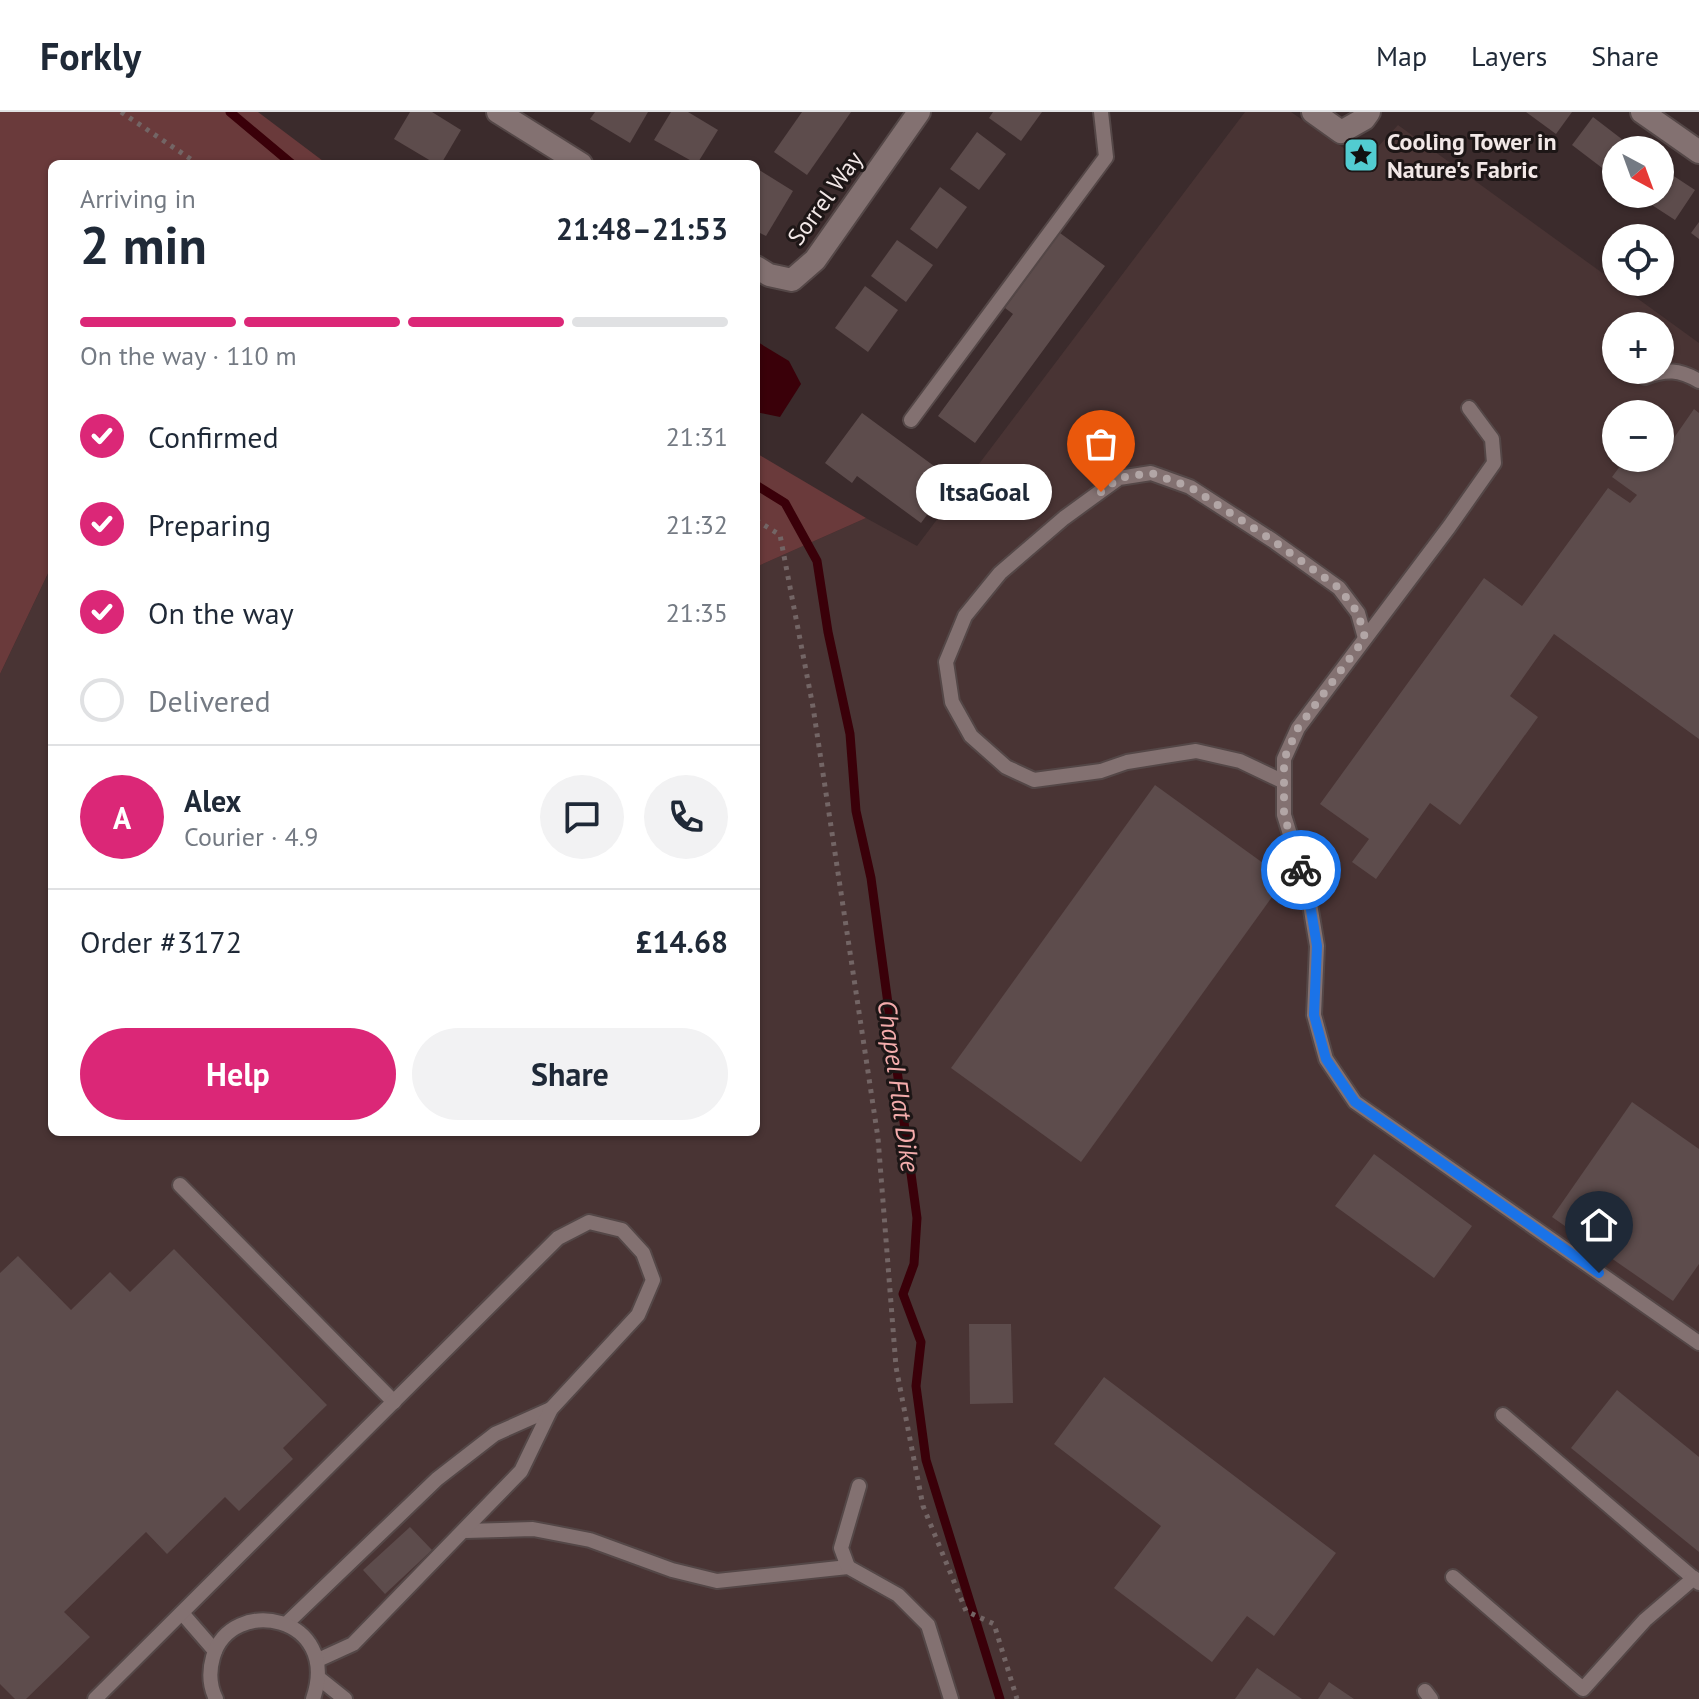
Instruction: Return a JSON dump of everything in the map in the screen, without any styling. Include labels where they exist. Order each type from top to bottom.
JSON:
[{"type":"street","points":[[498,112],[575,160]]},
{"type":"street","name":"Sorrel Way","points":[[760,269],[769,275],[792,280],[815,260],[919,112]]},
{"type":"street","points":[[1313,112],[1341,132],[1364,119],[1369,112]]},
{"type":"street","points":[[1642,112],[1699,152]]},
{"type":"lane","points":[[911,420],[1106,157],[1101,112]]},
{"type":"lane","points":[[1674,371],[1683,372],[1699,381]]},
{"type":"lane","points":[[1469,408],[1492,439],[1494,463],[1298,728],[1284,759],[1284,815],[1308,892],[1317,946],[1314,1015],[1326,1059],[1355,1102],[1698,1341]]},
{"type":"lane","points":[[1284,782],[1240,761],[1196,751],[1127,762],[1101,771],[1034,780],[1006,767],[971,736],[952,702],[946,662],[965,616],[1000,573],[1064,518],[1119,478],[1151,473],[1190,487],[1339,588],[1358,613],[1365,638]]},
{"type":"lane","points":[[180,1185],[394,1402]]},
{"type":"lane","points":[[95,1699],[558,1238],[589,1222],[622,1230],[643,1253],[653,1280],[638,1315],[551,1409],[521,1471],[353,1644],[318,1660]]},
{"type":"lane","points":[[286,1624],[437,1479],[495,1434],[551,1409]]},
{"type":"lane","points":[[1453,1577],[1579,1694],[1645,1620],[1696,1580],[1503,1415]]},
{"type":"lane","points":[[848,1567],[841,1548],[859,1486]]},
{"type":"lane","points":[[465,1531],[533,1529],[590,1540],[672,1570],[717,1581],[848,1567],[898,1595],[928,1625],[951,1699]]},
{"type":"lane","points":[[182,1613],[215,1651]]},
{"type":"lane","points":[[216,1699],[210,1669],[215,1651],[226,1635],[242,1624],[267,1620],[286,1624],[300,1632],[313,1647],[320,1679],[313,1699]]},
{"type":"lane","points":[[320,1679],[345,1699]]},
{"type":"path","points":[[121,112],[192,160]]},
{"type":"path","points":[[760,522],[780,535],[813,707],[878,1138],[896,1367],[923,1506],[966,1611],[994,1624],[1017,1699]]},
{"type":"shaded area","points":[[0,112],[258,112],[322,160],[48,160],[48,573],[0,674]]},
{"type":"shaded area","points":[[1245,112],[1291,112],[1364,162],[1398,125],[1602,273],[1602,296],[1634,296],[1656,312],[1602,312],[1602,384],[1674,384],[1674,325],[1699,343],[1699,1699],[0,1699],[0,674],[48,573],[48,1136],[760,1136],[760,565],[866,518],[917,546]]},
{"type":"shaded area","points":[[760,343],[789,361],[801,384],[780,417],[760,413]]},
{"type":"shaded area","points":[[760,455],[866,518],[760,565]]},
{"type":"building","points":[[410,112],[432,112],[461,130],[443,160],[429,160],[394,139]]},
{"type":"building","points":[[595,112],[648,112],[630,143],[590,119]]},
{"type":"building","points":[[671,112],[688,112],[718,130],[699,160],[690,160],[654,140]]},
{"type":"building","points":[[802,112],[851,112],[807,175],[774,152]]},
{"type":"building","points":[[993,112],[1042,112],[1021,141],[989,118]]},
{"type":"building","points":[[1526,112],[1572,112],[1556,134]]},
{"type":"building","points":[[1593,117],[1618,136],[1602,136],[1602,168],[1572,145]]},
{"type":"building","points":[[977,132],[1006,154],[979,190],[950,169]]},
{"type":"building","points":[[760,170],[793,191],[766,236],[760,233]]},
{"type":"building","points":[[1674,176],[1695,190],[1675,220],[1657,208],[1674,208]]},
{"type":"building","points":[[940,187],[967,207],[937,249],[910,229]]},
{"type":"building","points":[[1699,222],[1699,239],[1691,233]]},
{"type":"building","points":[[1060,233],[1105,266],[975,443],[938,416],[1013,314],[1005,308]]},
{"type":"building","points":[[897,240],[933,265],[906,302],[871,276]]},
{"type":"building","points":[[865,286],[898,310],[868,352],[835,328]]},
{"type":"building","points":[[1694,409],[1699,413],[1699,739],[1554,634],[1510,696],[1538,717],[1460,825],[1430,803],[1376,879],[1352,862],[1369,839],[1320,804],[1484,578],[1522,606],[1608,488],[1630,503],[1637,495],[1612,477],[1616,472],[1674,472],[1674,438]]},
{"type":"building","points":[[862,413],[953,480],[921,523],[857,476],[852,483],[825,463]]},
{"type":"building","points":[[1155,785],[1285,879],[1081,1162],[951,1068]]},
{"type":"building","points":[[1632,1102],[1699,1149],[1699,1264],[1673,1301],[1552,1217]]},
{"type":"building","points":[[1374,1154],[1472,1226],[1434,1278],[1335,1206]]},
{"type":"building","points":[[174,1249],[327,1405],[283,1448],[293,1459],[239,1511],[225,1497],[167,1554],[146,1532],[64,1612],[90,1637],[26,1699],[15,1699],[0,1684],[0,1273],[18,1256],[71,1310],[110,1272],[130,1292]]},
{"type":"building","points":[[969,1324],[1011,1324],[1013,1403],[970,1404]]},
{"type":"building","points":[[1104,1377],[1336,1553],[1274,1636],[1247,1616],[1212,1662],[1114,1588],[1161,1526],[1054,1444]]},
{"type":"building","points":[[1617,1390],[1699,1457],[1699,1552],[1571,1448]]},
{"type":"building","points":[[410,1527],[432,1550],[385,1594],[363,1570]]},
{"type":"building","points":[[1257,1668],[1302,1699],[1235,1699]]},
{"type":"building","points":[[1329,1682],[1354,1699],[1318,1699]]},
{"type":"waterway","name":"Chapel Flat Dike","points":[[230,112],[287,160]]},
{"type":"waterway","name":"Chapel Flat Dike","points":[[760,487],[785,503],[817,561],[828,632],[850,734],[856,811],[871,878],[917,1218],[914,1264],[903,1294],[921,1342],[916,1386],[926,1460],[1000,1699]]},
{"type":"way so far","points":[[1101,492],[1119,478],[1151,473],[1190,487],[1339,588],[1358,613],[1365,638],[1298,728],[1284,759],[1284,815],[1301,870]]},
{"type":"place","name":"Cooling Tower in Nature's Fabric","points":[[1361,155]]},
{"type":"place","name":"ItsaGoal","points":[[1101,492]]},
{"type":"route","points":[[1301,870],[1317,946],[1314,1015],[1326,1059],[1355,1102],[1599,1273]]}]
